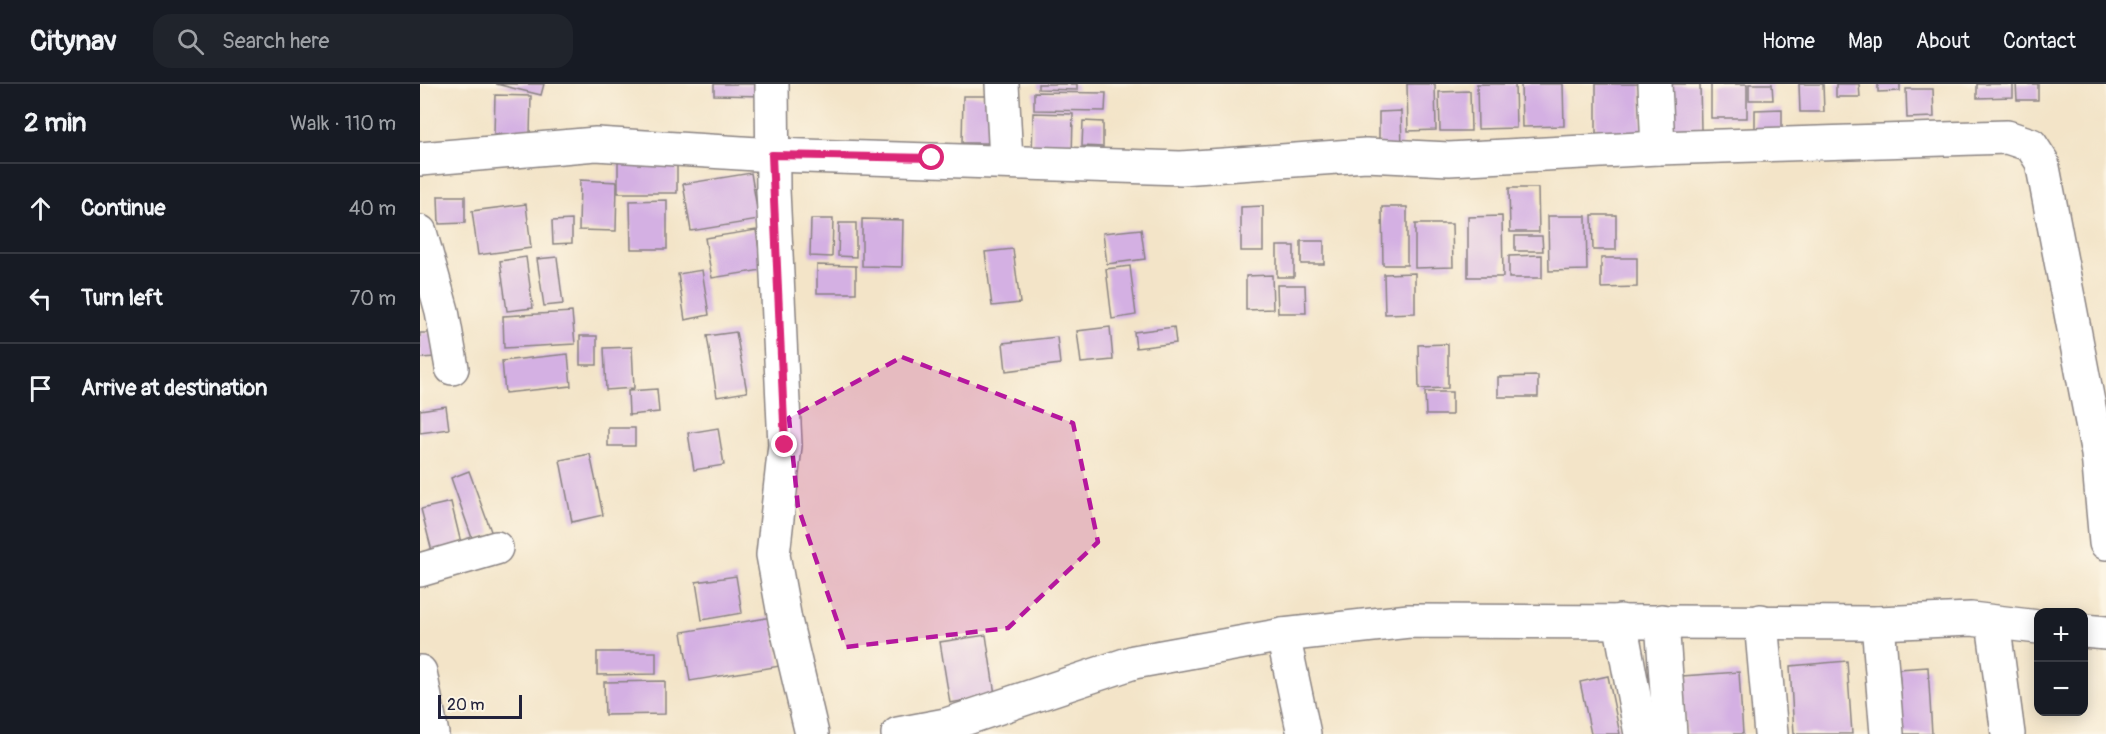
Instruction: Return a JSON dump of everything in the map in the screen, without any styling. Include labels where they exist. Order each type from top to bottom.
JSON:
[{"type":"street","points":[[772,84],[772,155],[785,445],[772,555],[812,734]]},
{"type":"street","points":[[1002,84],[1006,161]]},
{"type":"street","points":[[1655,84],[1658,148]]},
{"type":"street","points":[[420,159],[596,144],[772,155],[1181,168],[1366,155],[1449,159],[1658,148],[2007,136],[2031,145],[2042,162],[2098,454],[2106,543]]},
{"type":"street","points":[[420,232],[442,311],[452,368]]},
{"type":"street","points":[[420,570],[496,548]]},
{"type":"street","points":[[898,734],[946,725],[1134,662],[1283,635],[1408,621],[1878,623],[1971,619],[2034,627]]},
{"type":"street","points":[[1620,621],[1641,734]]},
{"type":"street","points":[[1662,621],[1670,734]]},
{"type":"street","points":[[1761,621],[1771,734]]},
{"type":"street","points":[[1993,622],[2008,734]]},
{"type":"street","points":[[1878,623],[1887,734]]},
{"type":"street","points":[[2088,631],[2106,633]]},
{"type":"street","points":[[1283,635],[1304,734]]},
{"type":"street","points":[[420,672],[432,734]]},
{"type":"highlighted area","points":[[902,357],[1073,423],[1098,542],[1008,628],[846,647],[798,507],[789,418]]},
{"type":"building","points":[[496,84],[544,84],[541,95]]},
{"type":"building","points":[[714,84],[766,84],[766,96],[714,95]]},
{"type":"building","points":[[1038,84],[1077,84],[1077,90],[1038,89]]},
{"type":"building","points":[[1407,84],[1435,84],[1436,130],[1408,131]]},
{"type":"building","points":[[1477,84],[1515,84],[1516,128],[1478,129]]},
{"type":"building","points":[[1521,84],[1563,84],[1564,126],[1522,127]]},
{"type":"building","points":[[1596,84],[1641,84],[1642,136],[1596,136]]},
{"type":"building","points":[[1669,84],[1700,84],[1701,130],[1670,131]]},
{"type":"building","points":[[1711,84],[1747,84],[1747,118],[1711,118]]},
{"type":"building","points":[[1749,84],[1772,84],[1773,100],[1749,100]]},
{"type":"building","points":[[1799,84],[1823,84],[1824,112],[1800,112]]},
{"type":"building","points":[[1836,84],[1859,84],[1860,97],[1836,97]]},
{"type":"building","points":[[1878,84],[1900,84],[1900,91],[1878,92]]},
{"type":"building","points":[[1977,84],[2013,84],[2013,97],[1977,98]]},
{"type":"building","points":[[2016,84],[2038,84],[2038,100],[2017,100]]},
{"type":"building","points":[[1906,89],[1933,89],[1934,117],[1907,118]]},
{"type":"building","points":[[1470,91],[1471,131],[1440,131],[1439,92]]},
{"type":"building","points":[[1034,92],[1106,93],[1105,111],[1034,110]]},
{"type":"building","points":[[495,95],[531,96],[530,135],[494,134]]},
{"type":"building","points":[[963,96],[998,96],[997,143],[962,143]]},
{"type":"building","points":[[1782,109],[1782,136],[1755,137],[1755,110]]},
{"type":"building","points":[[1401,111],[1402,148],[1379,149],[1379,112]]},
{"type":"building","points":[[1033,113],[1073,114],[1072,160],[1032,159]]},
{"type":"building","points":[[1083,121],[1103,122],[1103,147],[1082,146]]},
{"type":"building","points":[[618,162],[677,162],[677,193],[618,193]]},
{"type":"building","points":[[751,173],[759,220],[691,231],[683,184]]},
{"type":"building","points":[[580,180],[617,182],[616,231],[579,230]]},
{"type":"building","points":[[1509,188],[1538,188],[1539,232],[1510,232]]},
{"type":"building","points":[[438,196],[465,196],[465,223],[439,224]]},
{"type":"building","points":[[667,200],[667,249],[631,249],[630,201]]},
{"type":"building","points":[[526,204],[531,248],[478,255],[472,211]]},
{"type":"building","points":[[1263,206],[1263,251],[1241,251],[1241,207]]},
{"type":"building","points":[[1382,207],[1407,207],[1407,265],[1383,265]]},
{"type":"building","points":[[1592,215],[1616,215],[1616,250],[1593,250]]},
{"type":"building","points":[[1502,216],[1503,277],[1468,277],[1468,217]]},
{"type":"building","points":[[1548,216],[1586,216],[1587,270],[1549,271]]},
{"type":"building","points":[[811,219],[833,219],[832,257],[810,256]]},
{"type":"building","points":[[862,219],[903,220],[902,267],[862,266]]},
{"type":"building","points":[[572,220],[572,243],[553,244],[552,221]]},
{"type":"building","points":[[839,223],[856,223],[856,257],[838,256]]},
{"type":"building","points":[[1415,224],[1452,224],[1453,267],[1415,268]]},
{"type":"building","points":[[1141,229],[1145,259],[1107,264],[1103,233]]},
{"type":"building","points":[[756,230],[762,270],[712,278],[705,238]]},
{"type":"building","points":[[1515,236],[1542,236],[1543,251],[1515,251]]},
{"type":"building","points":[[1301,241],[1324,241],[1324,264],[1301,264]]},
{"type":"building","points":[[1277,246],[1294,246],[1294,277],[1277,277]]},
{"type":"building","points":[[1013,249],[1020,303],[992,306],[985,252]]},
{"type":"building","points":[[1542,255],[1542,278],[1509,278],[1509,256]]},
{"type":"building","points":[[526,257],[533,308],[507,311],[500,261]]},
{"type":"building","points":[[557,257],[563,304],[544,306],[537,259]]},
{"type":"building","points":[[1601,258],[1637,258],[1637,287],[1601,288]]},
{"type":"building","points":[[817,265],[856,266],[856,293],[817,293]]},
{"type":"building","points":[[1130,266],[1136,315],[1112,319],[1106,269]]},
{"type":"building","points":[[702,270],[709,315],[685,320],[678,274]]},
{"type":"building","points":[[1415,273],[1415,313],[1385,314],[1384,274]]},
{"type":"building","points":[[1272,275],[1273,309],[1246,310],[1246,276]]},
{"type":"building","points":[[1277,285],[1305,285],[1306,313],[1278,313]]},
{"type":"building","points":[[572,312],[575,344],[504,348],[503,316]]},
{"type":"building","points":[[1110,327],[1113,360],[1081,363],[1077,331]]},
{"type":"building","points":[[1174,327],[1176,343],[1136,348],[1134,332]]},
{"type":"building","points":[[736,332],[747,392],[717,397],[707,336]]},
{"type":"building","points":[[420,333],[435,333],[436,357],[420,358]]},
{"type":"building","points":[[580,336],[597,336],[597,365],[580,365]]},
{"type":"building","points":[[1057,337],[1060,364],[1006,371],[1003,343]]},
{"type":"building","points":[[1448,344],[1448,388],[1419,389],[1418,345]]},
{"type":"building","points":[[632,347],[634,388],[606,390],[604,348]]},
{"type":"building","points":[[568,354],[571,386],[505,393],[502,361]]},
{"type":"building","points":[[1538,376],[1538,397],[1498,397],[1498,377]]},
{"type":"building","points":[[657,389],[659,412],[629,415],[628,391]]},
{"type":"building","points":[[1425,392],[1452,392],[1452,415],[1426,415]]},
{"type":"building","points":[[446,406],[449,429],[420,433],[420,410]]},
{"type":"building","points":[[608,428],[635,428],[635,446],[608,446]]},
{"type":"building","points":[[718,428],[724,465],[694,470],[688,433]]},
{"type":"building","points":[[590,454],[603,515],[572,522],[560,460]]},
{"type":"building","points":[[469,471],[492,534],[473,541],[451,478]]},
{"type":"building","points":[[451,502],[462,547],[433,555],[421,509]]},
{"type":"building","points":[[736,576],[742,613],[702,620],[696,582]]},
{"type":"building","points":[[772,617],[780,666],[690,681],[682,632]]},
{"type":"building","points":[[986,635],[995,695],[950,703],[940,642]]},
{"type":"building","points":[[597,652],[656,652],[656,674],[597,675]]},
{"type":"building","points":[[1847,661],[1852,734],[1794,734],[1790,666]]},
{"type":"building","points":[[1928,667],[1932,734],[1903,734],[1899,669]]},
{"type":"building","points":[[1739,672],[1743,734],[1686,734],[1682,676]]},
{"type":"building","points":[[1608,676],[1620,734],[1591,734],[1580,682]]},
{"type":"building","points":[[665,681],[665,714],[605,715],[604,682]]},
{"type":"route","points":[[785,445],[772,155],[932,158]]}]
